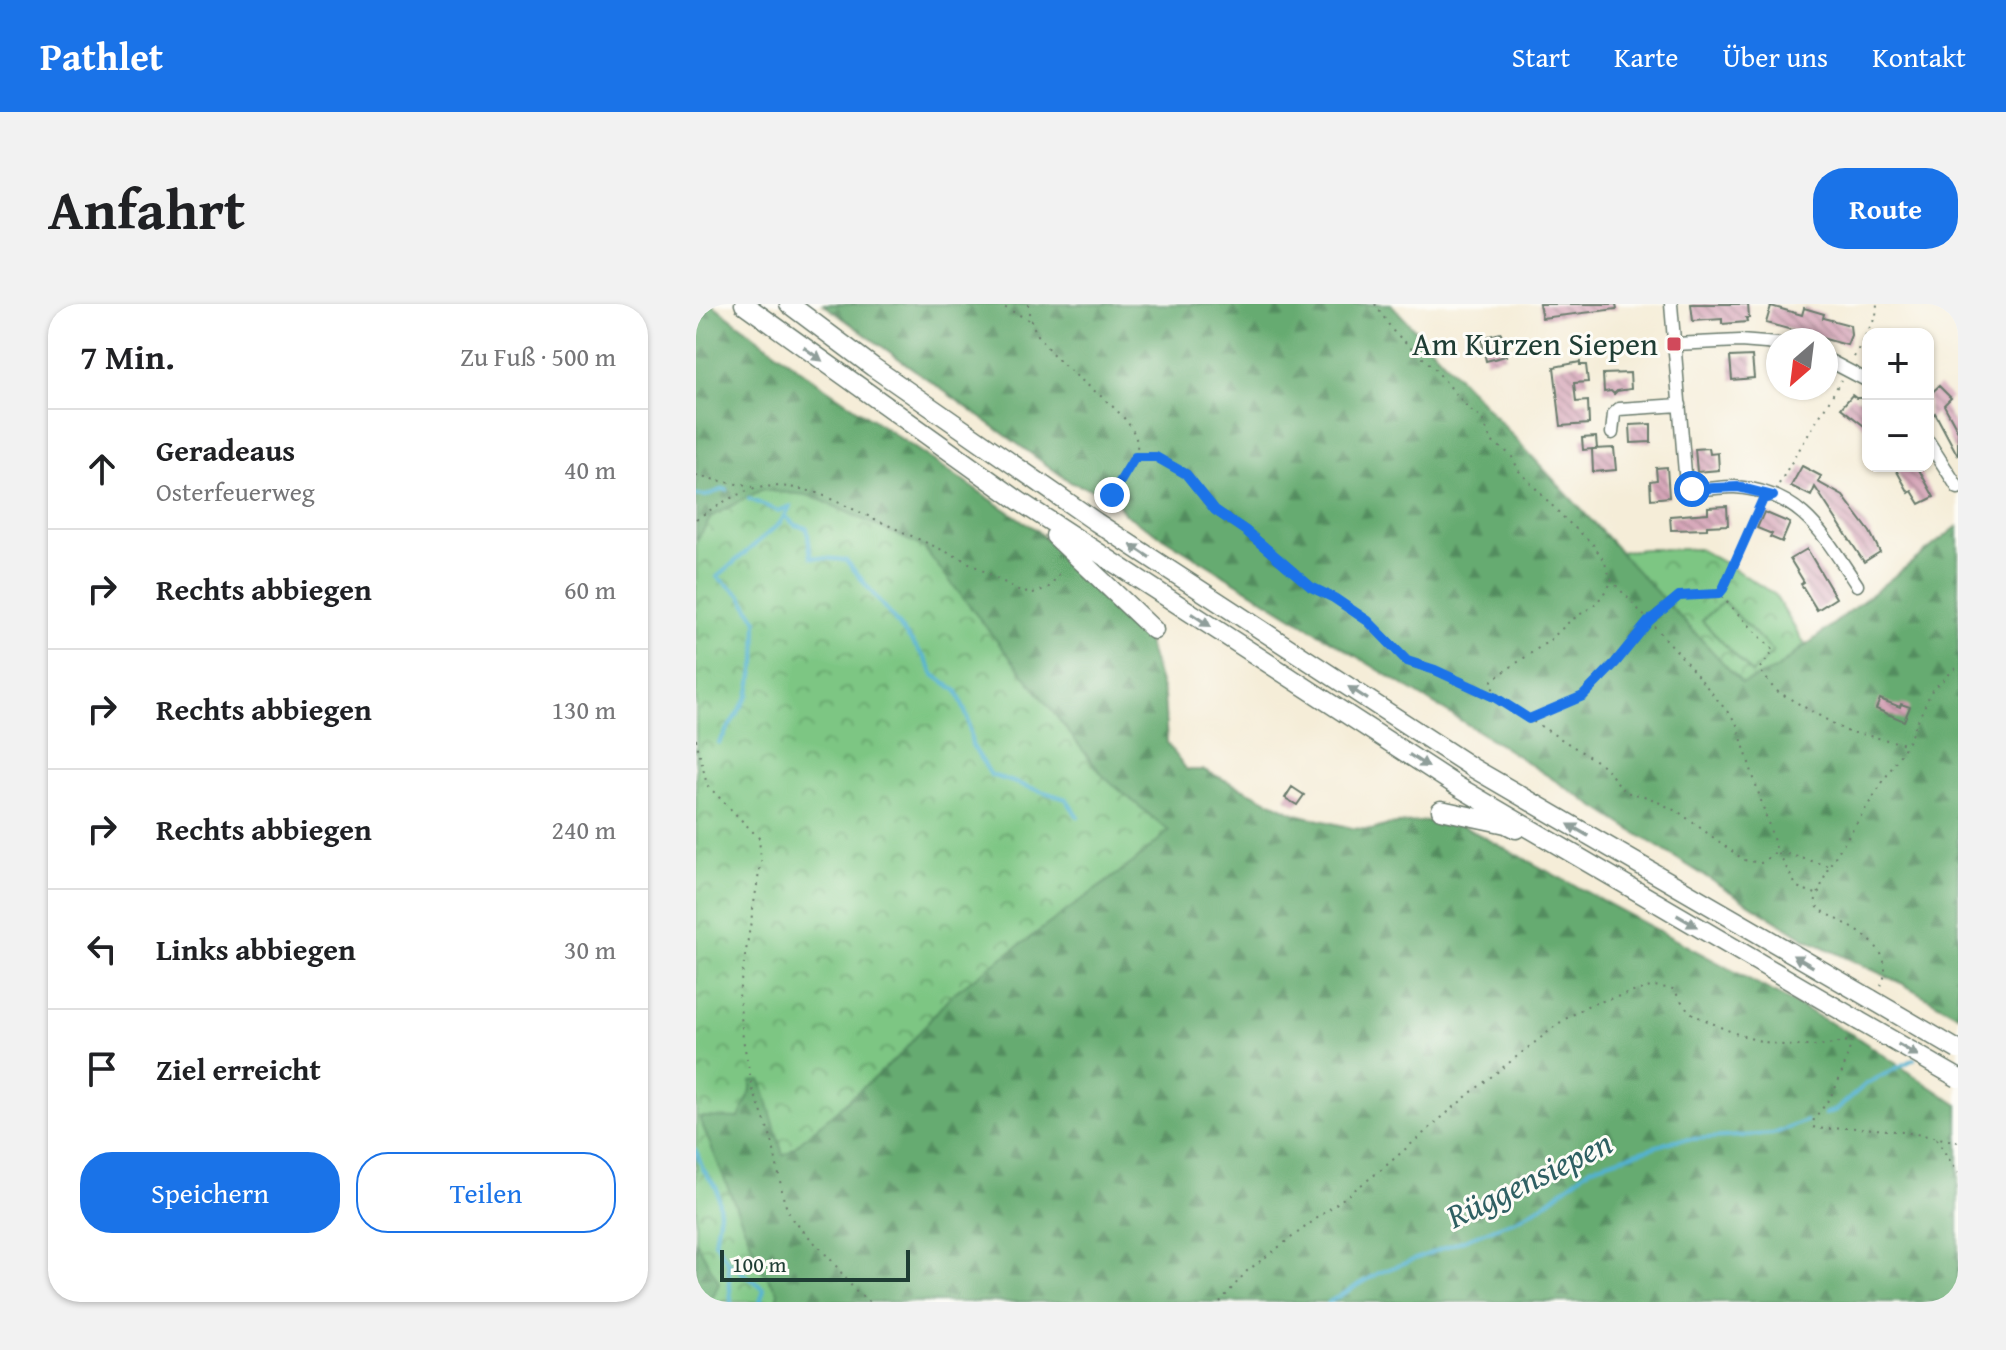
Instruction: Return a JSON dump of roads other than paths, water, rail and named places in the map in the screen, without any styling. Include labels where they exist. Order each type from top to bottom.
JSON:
[{"type":"highway","points":[[744,304],[1019,501],[1457,786],[1958,1078]]},
{"type":"highway","points":[[789,304],[873,367],[1096,522],[1473,768],[1958,1050]]},
{"type":"highway","points":[[1019,501],[1154,630]]},
{"type":"highway","points":[[1441,810],[1506,824],[1590,873],[1620,882]]},
{"type":"street","points":[[1671,304],[1685,481],[1688,487],[1738,487],[1773,496],[1801,512],[1817,524],[1857,585]]},
{"type":"street","points":[[1674,344],[1766,343]]},
{"type":"street","points":[[1838,365],[1862,378]]},
{"type":"street","points":[[1612,433],[1614,414],[1619,409],[1680,412]]},
{"type":"street","points":[[1934,450],[1958,488]]},
{"type":"waterway","points":[[696,495],[706,496],[727,490]]},
{"type":"waterway","points":[[749,499],[778,511],[789,507]]},
{"type":"waterway","points":[[719,743],[748,696],[756,662],[757,621],[741,595],[717,577],[780,523],[791,506]]},
{"type":"waterway","points":[[785,516],[795,525],[807,528],[811,557],[846,560],[924,657],[934,675],[957,691],[968,719],[972,745],[991,775],[1066,799],[1078,817]]},
{"type":"waterway","name":"Rüggensiepen","points":[[1825,1114],[1836,1110],[1866,1084],[1914,1059]]},
{"type":"waterway","name":"Rüggensiepen","points":[[1329,1302],[1379,1273],[1518,1219],[1543,1205],[1592,1167],[1676,1140],[1773,1134],[1806,1121]]},
{"type":"waterway","points":[[696,1150],[703,1169],[717,1189],[720,1212],[715,1242],[728,1262],[764,1289],[760,1302]]},
{"type":"waterway","points":[[728,1262],[731,1302]]},
{"type":"place","name":"Am Kurzen Siepen","points":[[1674,344]]}]
